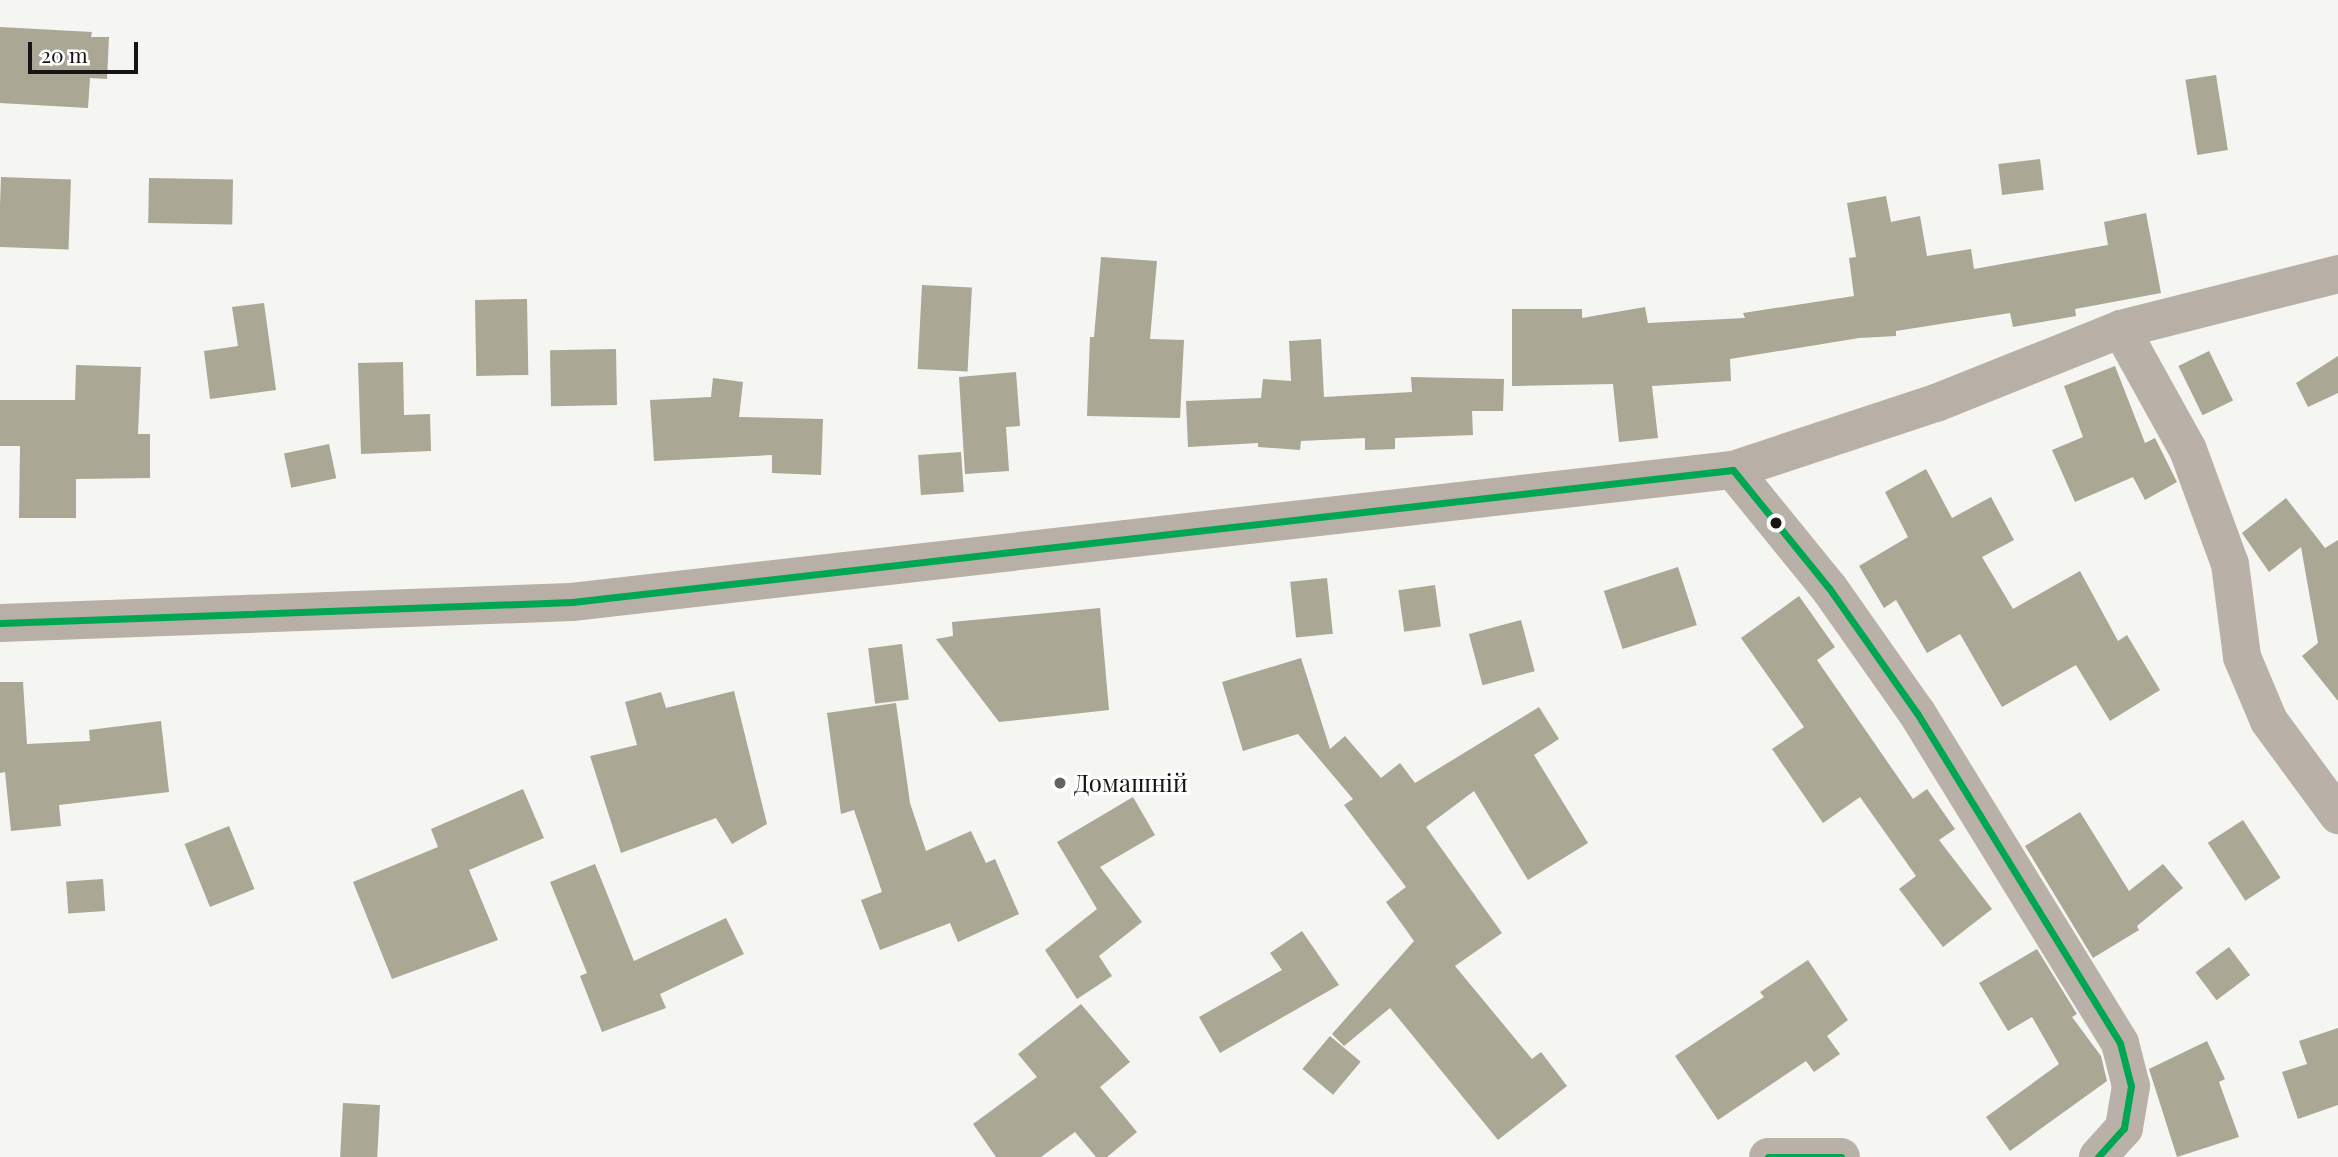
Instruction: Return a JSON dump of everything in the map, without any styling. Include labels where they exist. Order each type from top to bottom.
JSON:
[{"type":"main road","points":[[0,624],[572,602],[1733,470],[1936,403],[2121,328],[2338,274]]},
{"type":"street","points":[[2121,328],[2188,450],[2230,564],[2242,657],[2269,721],[2338,815]]},
{"type":"street","points":[[1733,470],[1829,588],[1917,713],[2120,1043],[2131,1086],[2124,1128],[2098,1157]]},
{"type":"street","points":[[1768,1157],[1841,1157]]},
{"type":"building","points":[[0,27],[92,32],[91,37],[109,37],[107,79],[90,78],[88,108],[0,103]]},
{"type":"building","points":[[2216,75],[2228,150],[2197,155],[2185,80]]},
{"type":"building","points":[[2040,159],[2044,190],[2002,195],[1998,164]]},
{"type":"building","points":[[1,177],[71,179],[69,249],[0,247]]},
{"type":"building","points":[[149,178],[233,179],[232,224],[148,223]]},
{"type":"building","points":[[1886,196],[1891,222],[1920,216],[1927,256],[1971,249],[1974,269],[2108,245],[2104,222],[2146,213],[2161,293],[2075,309],[2076,316],[2013,327],[2010,313],[1896,331],[1896,336],[1859,338],[1730,359],[1731,381],[1652,386],[1658,438],[1619,442],[1613,384],[1512,386],[1512,309],[1582,309],[1582,318],[1645,307],[1648,323],[1745,318],[1743,313],[1854,296],[1849,258],[1856,257],[1847,203]]},
{"type":"building","points":[[1101,257],[1157,261],[1150,339],[1184,340],[1180,418],[1087,416],[1090,337],[1094,337]]},
{"type":"building","points":[[922,285],[972,288],[968,372],[918,369]]},
{"type":"building","points":[[527,299],[528,375],[476,376],[475,300]]},
{"type":"building","points":[[264,303],[276,390],[210,399],[204,351],[238,346],[232,307]]},
{"type":"building","points":[[1321,339],[1324,397],[1412,392],[1411,377],[1504,379],[1503,411],[1472,411],[1473,435],[1395,438],[1395,449],[1365,450],[1365,438],[1301,441],[1300,450],[1258,447],[1258,443],[1188,447],[1186,401],[1261,398],[1263,379],[1291,381],[1289,341]]},
{"type":"building","points":[[616,349],[617,405],[551,406],[550,350]]},
{"type":"building","points":[[2209,351],[2233,400],[2203,415],[2178,366]]},
{"type":"building","points":[[2338,356],[2338,393],[2308,407],[2296,383]]},
{"type":"building","points":[[403,362],[404,415],[430,414],[431,451],[361,454],[358,363]]},
{"type":"building","points":[[76,365],[141,367],[138,434],[150,434],[150,478],[76,479],[76,518],[19,518],[20,446],[0,446],[0,400],[75,400]]},
{"type":"building","points":[[2115,366],[2145,443],[2155,438],[2177,482],[2145,500],[2133,477],[2075,502],[2052,450],[2083,437],[2064,386]]},
{"type":"building","points":[[1016,372],[1020,426],[1006,427],[1009,471],[965,474],[959,377]]},
{"type":"building","points":[[713,378],[743,382],[739,417],[823,419],[821,475],[772,473],[772,455],[654,461],[650,400],[711,397]]},
{"type":"building","points":[[329,444],[336,478],[291,488],[284,454]]},
{"type":"building","points":[[961,452],[964,492],[921,495],[918,455]]},
{"type":"building","points":[[1926,469],[1952,518],[1991,497],[2014,540],[1982,557],[2013,609],[2080,571],[2118,641],[2127,635],[2160,690],[2110,721],[2076,665],[2002,707],[1960,634],[1927,653],[1896,600],[1884,608],[1859,566],[1908,537],[1885,492]]},
{"type":"building","points":[[2286,498],[2325,548],[2338,540],[2338,701],[2302,656],[2318,643],[2301,547],[2269,572],[2242,533]]},
{"type":"building","points":[[1678,567],[1697,625],[1623,649],[1604,591]]},
{"type":"building","points":[[1327,578],[1333,634],[1296,638],[1290,582]]},
{"type":"building","points":[[1435,585],[1441,627],[1404,632],[1398,590]]},
{"type":"building","points":[[1799,596],[1835,647],[1817,660],[1913,799],[1927,789],[1955,829],[1939,840],[1992,909],[1943,947],[1899,889],[1916,876],[1860,797],[1823,823],[1772,749],[1804,727],[1741,638]]},
{"type":"building","points":[[1100,608],[1109,710],[999,722],[936,639],[953,636],[952,622]]},
{"type":"building","points":[[1521,620],[1535,671],[1483,685],[1469,634]]},
{"type":"building","points":[[902,644],[909,700],[875,704],[868,648]]},
{"type":"building","points":[[1301,658],[1330,749],[1345,736],[1381,778],[1400,763],[1415,783],[1539,707],[1559,739],[1534,755],[1588,843],[1528,880],[1474,791],[1426,827],[1502,933],[1455,966],[1532,1059],[1541,1052],[1567,1086],[1498,1140],[1390,1008],[1344,1046],[1332,1034],[1414,941],[1386,902],[1406,887],[1344,805],[1353,799],[1298,734],[1243,751],[1222,682]]},
{"type":"building","points":[[0,682],[23,682],[27,744],[90,741],[89,730],[161,721],[169,792],[59,805],[61,826],[11,831],[5,772],[0,773]]},
{"type":"building","points":[[734,691],[767,824],[732,844],[716,818],[621,853],[590,756],[637,745],[625,702],[661,692],[666,708]]},
{"type":"building","points":[[896,703],[910,803],[926,851],[971,831],[986,863],[995,859],[1019,914],[958,942],[950,923],[880,950],[861,900],[882,892],[854,810],[841,814],[827,713]]},
{"type":"building","points":[[523,789],[544,838],[469,870],[498,940],[392,979],[353,882],[438,847],[431,829]]},
{"type":"building","points":[[1133,797],[1155,835],[1100,867],[1142,922],[1099,956],[1112,976],[1077,999],[1045,950],[1097,909],[1057,842]]},
{"type":"building","points":[[2080,812],[2129,891],[2163,864],[2183,888],[2137,926],[2139,930],[2093,958],[2025,846]]},
{"type":"building","points":[[2243,820],[2281,878],[2245,901],[2208,843]]},
{"type":"building","points":[[229,826],[254,889],[210,907],[184,844]]},
{"type":"building","points":[[595,864],[634,961],[726,918],[744,954],[660,994],[666,1008],[602,1032],[580,976],[587,973],[550,882]]},
{"type":"building","points":[[103,879],[105,911],[68,914],[66,882]]},
{"type":"building","points":[[1302,931],[1339,985],[1220,1053],[1199,1017],[1282,970],[1270,953]]},
{"type":"building","points":[[2229,947],[2250,975],[2217,1000],[2195,972]]},
{"type":"building","points":[[2037,949],[2077,1014],[2072,1017],[2101,1056],[2107,1081],[2010,1151],[1986,1117],[2059,1064],[2032,1017],[2008,1031],[1979,983]]},
{"type":"building","points":[[1808,960],[1848,1020],[1827,1036],[1840,1054],[1814,1072],[1806,1061],[1718,1120],[1675,1056],[1764,997],[1760,992]]},
{"type":"building","points":[[1081,1004],[1130,1062],[1100,1087],[1137,1132],[1107,1157],[1096,1157],[1075,1132],[1041,1157],[996,1157],[973,1124],[1037,1077],[1018,1054]]},
{"type":"building","points":[[2338,1028],[2338,1105],[2298,1119],[2282,1072],[2307,1064],[2299,1041]]},
{"type":"building","points":[[1330,1036],[1361,1062],[1333,1095],[1302,1069]]},
{"type":"building","points":[[2207,1041],[2225,1079],[2219,1082],[2239,1137],[2177,1157],[2149,1069]]},
{"type":"building","points":[[343,1103],[380,1105],[377,1157],[340,1157]]},
{"type":"transit line","points":[[0,623],[572,602],[1733,470],[1829,588],[1917,713],[2120,1043],[2131,1086],[2124,1128],[2098,1157]]},
{"type":"transit line","points":[[1768,1157],[1841,1157]]},
{"type":"place","name":"Домашній","points":[[1060,783]]}]
